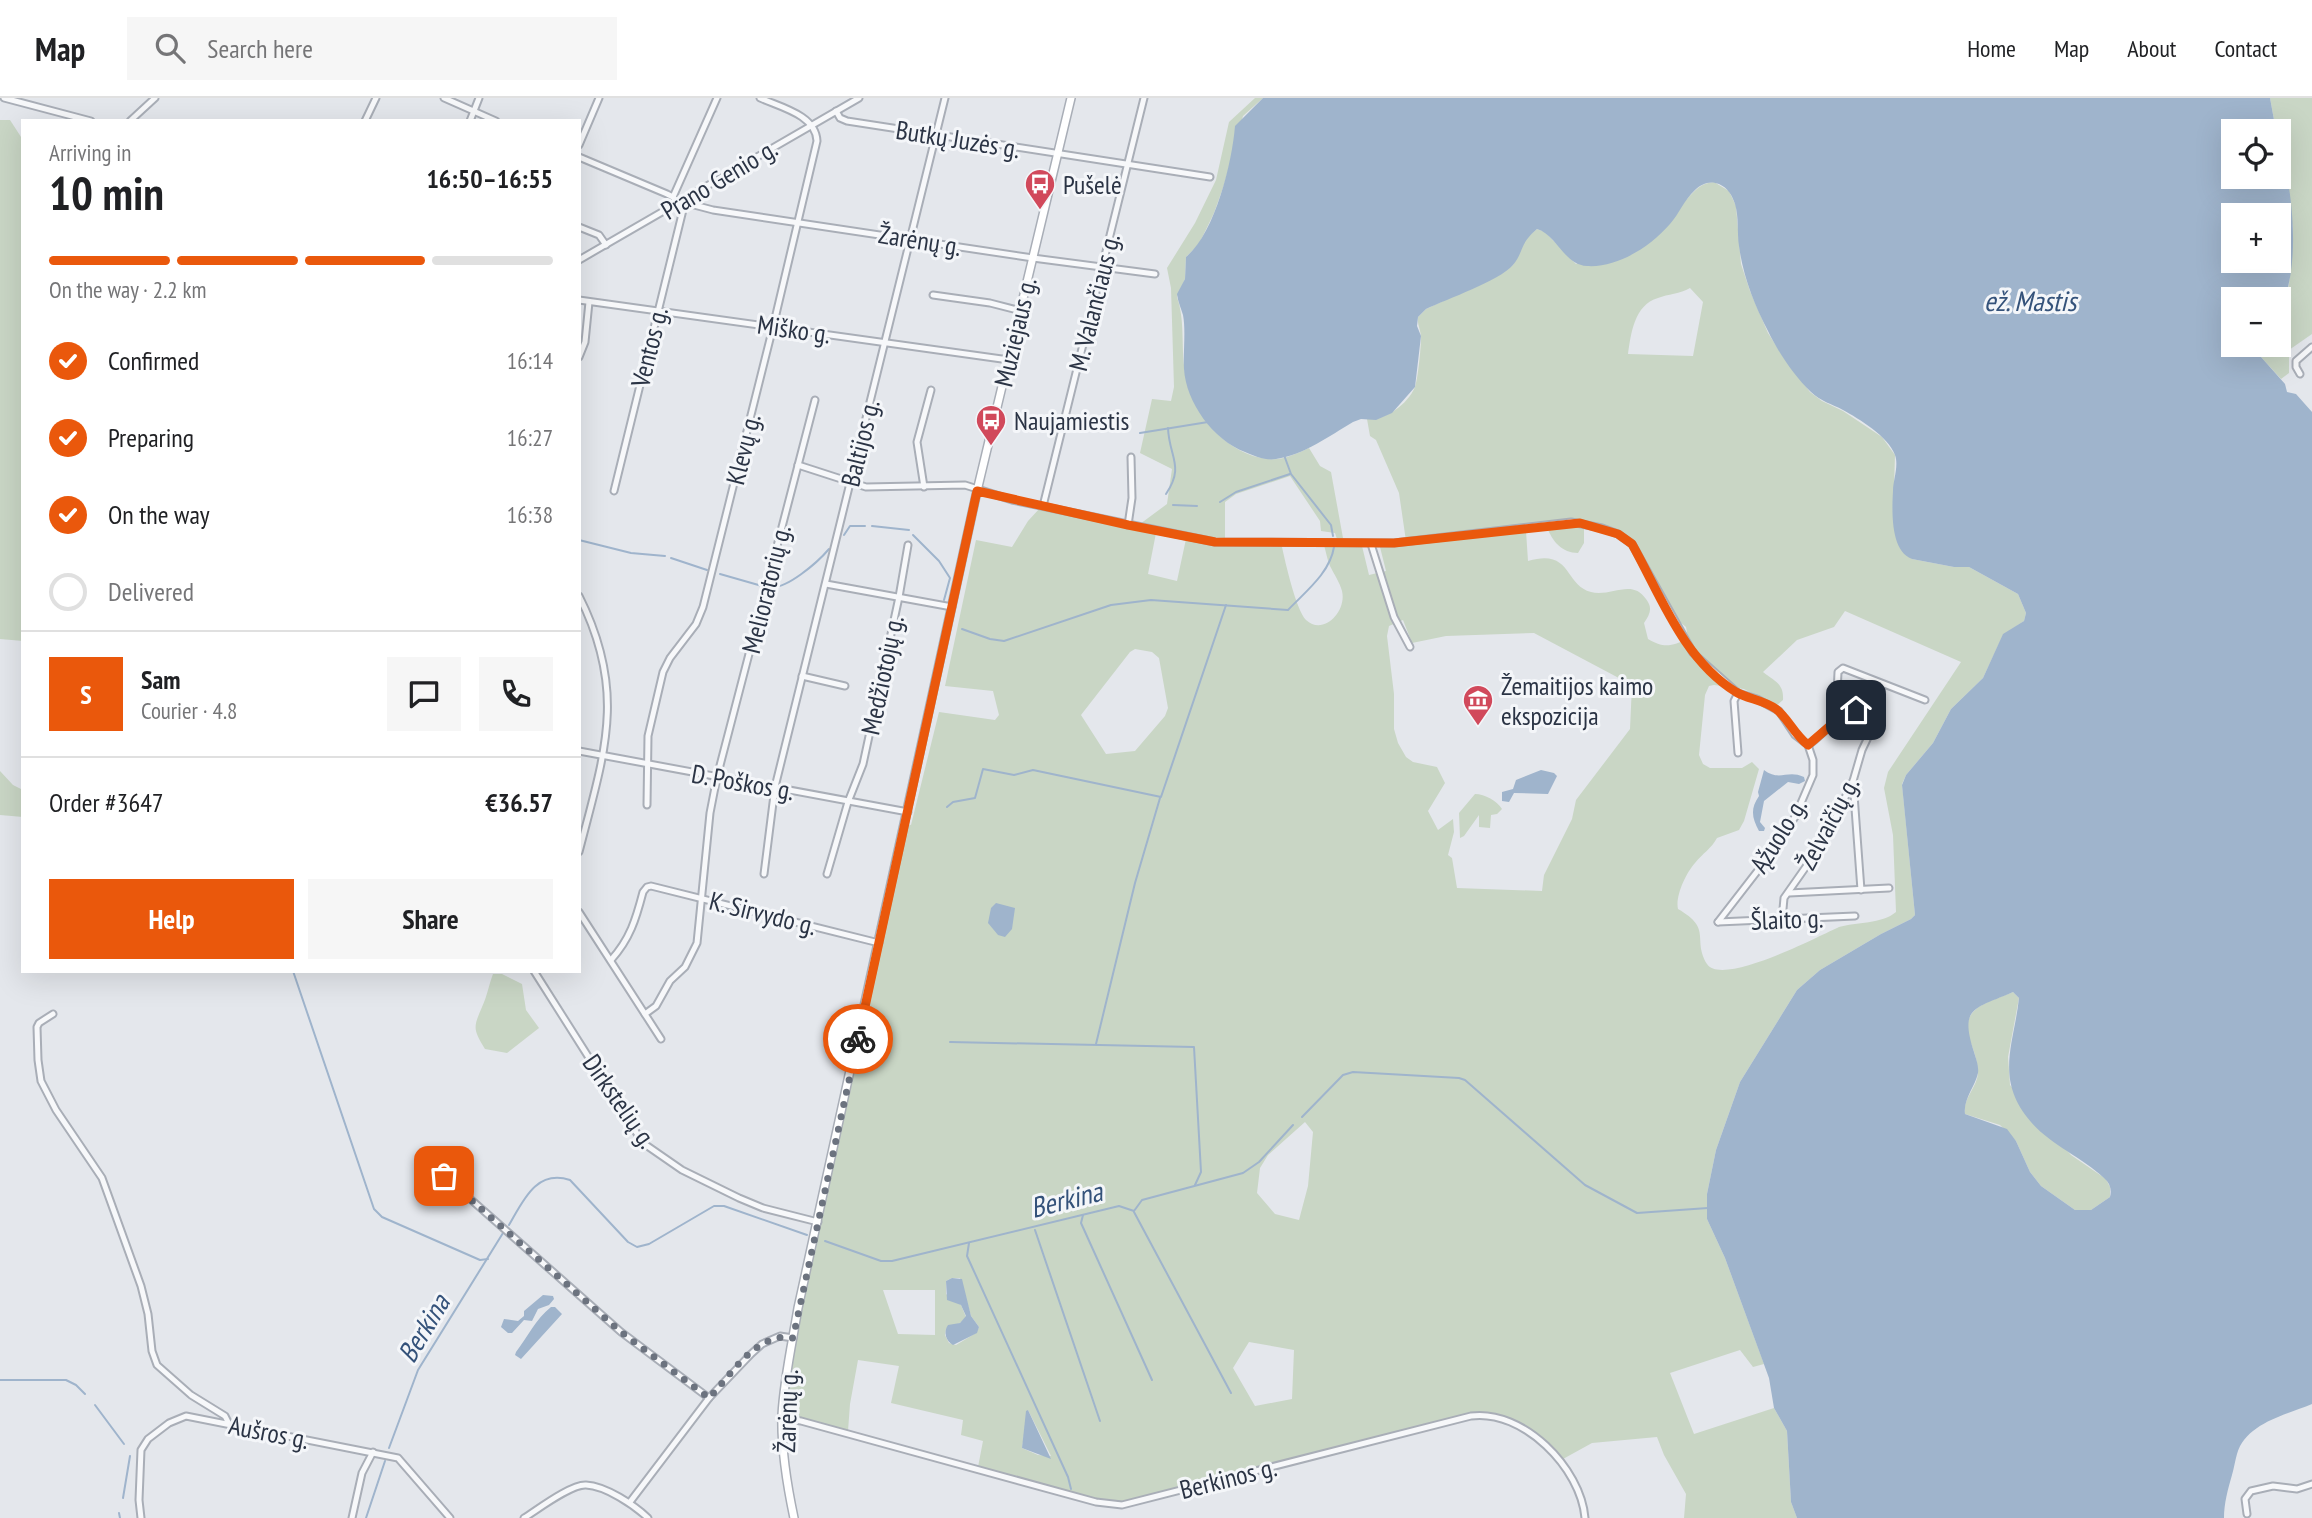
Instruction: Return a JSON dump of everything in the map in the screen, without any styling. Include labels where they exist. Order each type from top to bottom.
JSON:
[{"type":"main road","name":"Muziejaus g.","points":[[818,1222],[977,491],[1071,98]]},
{"type":"main road","name":"Žarėnų g.","points":[[794,1518],[784,1457],[782,1418],[793,1338],[818,1222]]},
{"type":"street","points":[[4,98],[83,119]]},
{"type":"street","points":[[132,119],[155,98]]},
{"type":"street","points":[[366,119],[376,98]]},
{"type":"street","points":[[444,98],[491,119]]},
{"type":"street","points":[[471,119],[479,98]]},
{"type":"street","points":[[581,140],[598,98]]},
{"type":"street","points":[[673,197],[717,98]]},
{"type":"street","points":[[760,98],[801,117],[811,125]]},
{"type":"street","name":"Prano Genio g.","points":[[581,259],[859,98]]},
{"type":"street","name":"Baltijos g.","points":[[764,874],[775,787],[945,98]]},
{"type":"street","name":"M. Valančiaus g.","points":[[1044,506],[1144,98]]},
{"type":"street","name":"Butkų Juzės g.","points":[[836,111],[840,118],[847,121],[1210,177]]},
{"type":"street","name":"Klevų g.","points":[[647,805],[649,736],[663,672],[670,658],[696,624],[703,607],[799,223],[817,141],[816,132],[811,125]]},
{"type":"street","points":[[581,158],[673,197],[679,204]]},
{"type":"street","name":"Žarėnų g.","points":[[689,198],[698,207],[1155,274]]},
{"type":"street","name":"Ventos g.","points":[[614,491],[682,213],[679,204]]},
{"type":"street","points":[[581,228],[599,235],[606,245]]},
{"type":"street","points":[[933,295],[990,303],[1021,311]]},
{"type":"street","name":"Miško g.","points":[[581,300],[1009,360]]},
{"type":"street","points":[[581,352],[585,342],[589,302]]},
{"type":"street","points":[[2300,374],[2296,361],[2312,348]]},
{"type":"street","points":[[924,487],[917,442],[931,390]]},
{"type":"street","name":"Melioratorių g.","points":[[645,1014],[656,1006],[670,981],[685,967],[697,943],[710,813],[717,777],[815,400]]},
{"type":"street","points":[[1128,525],[1132,498],[1131,457]]},
{"type":"street","points":[[798,465],[850,482],[879,488],[965,485],[977,491],[1215,542],[1371,544],[1443,539],[1580,523],[1618,534],[1632,544],[1693,653],[1738,693],[1757,699],[1779,711],[1796,735],[1808,745]]},
{"type":"street","points":[[1371,544],[1394,617],[1410,647]]},
{"type":"street","name":"Medžiotojų g.","points":[[827,874],[848,802],[863,764],[908,545]]},
{"type":"street","points":[[826,584],[952,607]]},
{"type":"street","points":[[581,600],[594,626],[605,666],[608,718],[603,757],[581,844]]},
{"type":"street","points":[[1844,714],[1837,687],[1838,672],[1843,668],[1925,700]]},
{"type":"street","points":[[802,676],[845,686]]},
{"type":"street","points":[[1738,693],[1734,701],[1738,753]]},
{"type":"street","name":"Želvaičių g.","points":[[1782,920],[1784,898],[1824,841],[1853,781],[1873,720],[1871,715],[1861,711],[1844,714],[1808,745]]},
{"type":"street","name":"Ąžuolo g.","points":[[1718,922],[1795,817],[1813,775],[1813,760],[1808,745]]},
{"type":"street","name":"D. Poškos g.","points":[[581,752],[908,812]]},
{"type":"street","points":[[1853,781],[1861,890]]},
{"type":"street","name":"K. Sirvydo g.","points":[[611,960],[634,929],[643,892],[647,887],[703,898],[879,943]]},
{"type":"street","points":[[1790,893],[1889,888]]},
{"type":"street","points":[[581,915],[662,1040]]},
{"type":"street","name":"Šlaito g.","points":[[1718,922],[1855,916]]},
{"type":"street","name":"Dirkstelių g.","points":[[535,973],[643,1143],[671,1163],[739,1198],[763,1208],[818,1222]]},
{"type":"street","points":[[53,1014],[37,1027],[41,1081],[56,1110],[102,1178],[141,1286],[148,1314],[152,1351],[157,1365],[191,1395],[225,1416],[229,1424]]},
{"type":"street","points":[[425,1159],[621,1332],[709,1398]]},
{"type":"street","points":[[630,1502],[709,1398],[762,1344],[780,1336],[793,1338]]},
{"type":"street","name":"Berkinos g.","points":[[782,1418],[1096,1502],[1122,1504],[1471,1416],[1490,1415],[1523,1429],[1562,1461],[1575,1480],[1585,1518]]},
{"type":"street","name":"Aušros g.","points":[[141,1518],[141,1450],[148,1438],[169,1423],[187,1416],[398,1458],[450,1518]]},
{"type":"street","points":[[352,1518],[362,1473],[373,1452]]},
{"type":"street","points":[[2247,1514],[2245,1499],[2251,1491],[2273,1486],[2297,1489],[2312,1484]]},
{"type":"street","points":[[524,1518],[574,1488],[586,1485],[630,1502],[648,1518]]},
{"type":"green space","points":[[1255,98],[1263,98],[1243,116],[1214,213],[1199,244],[1186,257],[1185,279],[1177,297],[1186,377],[1196,406],[1204,419],[1226,442],[1239,450],[1253,456],[1279,459],[1309,448],[1320,466],[1331,472],[1343,538],[1337,539],[1335,533],[1321,531],[1320,521],[1290,476],[1236,494],[1225,502],[1225,538],[1187,535],[1140,524],[1167,504],[1172,469],[1140,453],[1152,399],[1171,401],[1174,387],[1171,288],[1167,268],[1195,223],[1216,180],[1229,122]]},
{"type":"green space","points":[[2270,98],[2312,98],[2312,334],[2291,349],[2291,287],[2288,287],[2293,229],[2287,189],[2291,189],[2291,119],[2274,119]]},
{"type":"green space","points":[[0,120],[10,120],[21,137],[21,641],[0,639]]},
{"type":"green space","points":[[1714,182],[1729,191],[1736,206],[1741,264],[1768,333],[1784,358],[1810,392],[1882,437],[1895,455],[1893,520],[1912,559],[1969,567],[2018,594],[2026,613],[2024,621],[2003,635],[1983,678],[1951,709],[1933,743],[1906,775],[1902,784],[1915,915],[1820,970],[1797,990],[1740,1082],[1716,1150],[1707,1194],[1707,1219],[1725,1258],[1764,1364],[1753,1367],[1740,1350],[1670,1373],[1694,1434],[1774,1408],[1787,1431],[1791,1502],[1797,1518],[1684,1518],[1686,1494],[1657,1437],[1592,1443],[1563,1459],[1542,1440],[1519,1425],[1494,1415],[1480,1413],[1466,1414],[1113,1503],[978,1467],[983,1441],[961,1435],[963,1420],[891,1403],[899,1366],[858,1360],[848,1431],[789,1414],[788,1395],[798,1329],[907,824],[911,825],[939,712],[995,720],[999,715],[993,691],[945,686],[976,540],[1012,547],[1028,521],[1040,508],[1156,533],[1148,574],[1177,581],[1186,539],[1215,544],[1282,547],[1302,615],[1313,624],[1320,625],[1337,614],[1343,599],[1324,545],[1362,546],[1369,575],[1386,571],[1380,547],[1526,531],[1528,561],[1553,559],[1566,569],[1582,588],[1591,592],[1628,589],[1640,593],[1650,608],[1644,623],[1648,639],[1663,645],[1682,641],[1688,638],[1686,627],[1674,617],[1633,541],[1618,532],[1572,519],[1406,541],[1399,493],[1376,440],[1370,436],[1367,419],[1381,417],[1395,410],[1407,400],[1415,387],[1421,343],[1418,317],[1426,309],[1499,275],[1513,265],[1525,239],[1537,229],[1545,232],[1576,264],[1687,199],[1705,184]],"holes":[[[1690,288],[1703,302],[1693,356],[1628,354],[1635,321],[1644,307],[1658,298]],[[1845,611],[1961,662],[1888,772],[1884,788],[1893,835],[1896,912],[1876,921],[1839,927],[1750,965],[1716,969],[1707,964],[1701,948],[1699,929],[1689,916],[1678,909],[1678,898],[1688,873],[1717,838],[1739,830],[1759,769],[1752,762],[1742,768],[1710,768],[1703,764],[1699,755],[1705,695],[1709,686],[1714,685],[1744,689],[1776,706],[1783,700],[1782,690],[1778,683],[1763,672],[1797,640],[1834,627]],[[1403,620],[1412,643],[1446,636],[1534,633],[1632,685],[1630,729],[1576,800],[1572,819],[1544,875],[1542,891],[1457,888],[1452,858],[1448,855],[1454,832],[1453,819],[1438,830],[1428,811],[1445,783],[1437,767],[1413,762],[1406,757],[1394,729],[1394,694],[1387,636],[1389,626]],[[1135,649],[1152,652],[1159,658],[1168,708],[1165,716],[1135,751],[1106,754],[1081,715],[1130,652]],[[1305,1122],[1313,1132],[1308,1186],[1299,1220],[1275,1214],[1257,1193],[1260,1168],[1268,1155]],[[960,1278],[971,1316],[979,1327],[976,1333],[956,1345],[949,1343],[945,1335],[946,1329],[966,1317],[961,1305],[946,1294],[946,1281]],[[883,1290],[935,1290],[935,1335],[898,1334]],[[1249,1342],[1294,1350],[1292,1399],[1255,1406],[1233,1368]],[[1028,1410],[1051,1456],[1038,1455],[1022,1448]]]},
{"type":"green space","points":[[2261,357],[2289,357],[2289,373],[2281,379]]},
{"type":"green space","points":[[1563,524],[1584,525],[1584,543],[1578,553],[1567,551],[1558,545],[1547,527]]},
{"type":"green space","points":[[0,771],[13,785],[21,789],[21,817],[0,815]]},
{"type":"green space","points":[[1475,794],[1490,798],[1502,809],[1491,815],[1490,828],[1479,827],[1479,815],[1460,838],[1459,813]]},
{"type":"green space","points":[[493,974],[502,974],[522,984],[526,1010],[539,1028],[507,1053],[485,1049],[476,1028]]},
{"type":"green space","points":[[2013,992],[2019,998],[2008,1057],[2010,1085],[2071,1155],[2106,1179],[2110,1187],[2110,1197],[2091,1210],[2075,1210],[2041,1186],[2030,1172],[2016,1141],[2000,1125],[1965,1114],[1966,1103],[1978,1073],[1968,1021],[1972,1013],[1985,1003]]},
{"type":"water","name":"ež. Mastis","points":[[1263,98],[2270,98],[2274,119],[2221,119],[2221,189],[2289,189],[2291,203],[2221,203],[2221,273],[2291,273],[2288,287],[2221,287],[2221,357],[2261,357],[2285,384],[2287,392],[2296,394],[2312,412],[2312,1404],[2258,1427],[2242,1443],[2228,1491],[2224,1518],[1797,1518],[1791,1502],[1787,1431],[1774,1408],[1769,1378],[1725,1258],[1707,1219],[1707,1194],[1716,1150],[1740,1082],[1797,990],[1820,970],[1915,915],[1902,785],[1906,775],[1933,743],[1951,709],[1983,678],[2003,634],[2024,621],[2026,613],[2018,594],[1969,567],[1912,559],[1900,548],[1893,519],[1895,455],[1886,441],[1872,429],[1815,395],[1799,379],[1782,355],[1758,311],[1746,279],[1739,246],[1737,214],[1731,195],[1716,183],[1700,186],[1653,241],[1610,264],[1587,266],[1572,261],[1550,237],[1537,229],[1527,239],[1513,265],[1506,271],[1426,309],[1418,317],[1417,326],[1421,336],[1415,387],[1392,413],[1376,420],[1361,419],[1353,422],[1296,454],[1264,459],[1233,446],[1212,429],[1196,407],[1184,369],[1184,321],[1177,294],[1185,279],[1186,257],[1205,232],[1213,215],[1230,159],[1235,126]],"holes":[[[2013,992],[2019,998],[2009,1062],[2013,1091],[2020,1106],[2039,1130],[2108,1182],[2110,1197],[2091,1210],[2075,1210],[2041,1186],[2030,1172],[2016,1141],[2007,1129],[1965,1114],[1966,1103],[1978,1070],[1968,1026],[1970,1017],[1980,1006]]]},
{"type":"water","name":"ež. Mastis","points":[[2291,205],[2293,228],[2291,273]]},
{"type":"water","points":[[1541,770],[1557,776],[1548,794],[1514,793],[1509,802],[1502,801],[1502,792],[1513,789],[1516,780]]},
{"type":"water","points":[[1764,770],[1775,775],[1798,775],[1804,777],[1805,781],[1799,784],[1788,782],[1764,801],[1760,822],[1765,828],[1764,831],[1759,831],[1753,809],[1759,796]]},
{"type":"water","points":[[996,903],[1015,908],[1012,929],[1005,937],[998,935],[988,923],[991,908]]},
{"type":"water","points":[[952,1278],[962,1279],[971,1316],[979,1327],[977,1333],[953,1345],[946,1336],[946,1328],[948,1325],[960,1323],[966,1316],[961,1305],[947,1300],[946,1281]]},
{"type":"water","points":[[543,1295],[553,1296],[554,1299],[549,1305],[538,1309],[532,1321],[524,1320],[512,1333],[501,1327],[504,1319],[518,1321],[524,1316],[524,1311]]},
{"type":"water","points":[[551,1307],[555,1307],[562,1314],[521,1359],[515,1355],[516,1352],[536,1322]]},
{"type":"water","points":[[1028,1410],[1051,1459],[1022,1448]]},
{"type":"waterway","points":[[1140,433],[1208,422]]},
{"type":"waterway","points":[[1166,494],[1172,484],[1175,468],[1168,428]]},
{"type":"waterway","points":[[1284,455],[1291,474],[1331,525],[1333,536]]},
{"type":"waterway","points":[[1220,502],[1236,492],[1290,474]]},
{"type":"waterway","points":[[1173,505],[1197,506]]},
{"type":"waterway","points":[[844,535],[850,526],[865,526]]},
{"type":"waterway","points":[[872,526],[909,530]]},
{"type":"waterway","points":[[913,535],[939,561],[950,578],[944,600]]},
{"type":"waterway","points":[[581,540],[631,553],[665,556]]},
{"type":"waterway","points":[[962,629],[1004,641],[1111,605],[1151,600],[1288,610],[1322,574],[1334,547]]},
{"type":"waterway","points":[[770,587],[793,580],[829,549]]},
{"type":"waterway","points":[[671,558],[707,570]]},
{"type":"waterway","points":[[720,574],[762,586]]},
{"type":"waterway","points":[[947,807],[953,802],[975,798],[983,769],[1014,775],[1033,770],[1161,797],[1226,605]]},
{"type":"waterway","points":[[1096,1044],[1135,883],[1160,798]]},
{"type":"waterway","points":[[294,973],[374,1209],[382,1217],[480,1260],[488,1259]]},
{"type":"waterway","points":[[950,1042],[1194,1047],[1201,1172],[1195,1185]]},
{"type":"waterway","name":"Berkina","points":[[1302,1117],[1343,1075],[1353,1072],[1459,1078],[1465,1080],[1585,1185],[1637,1213],[1708,1208]]},
{"type":"waterway","name":"Berkina","points":[[825,1241],[881,1261],[892,1261],[1119,1206],[1134,1211],[1142,1200],[1243,1173],[1259,1162],[1293,1125]]},
{"type":"waterway","name":"Berkina","points":[[509,1225],[532,1189],[548,1179],[558,1178],[570,1180],[628,1242],[637,1247],[649,1244],[714,1206],[724,1206],[807,1235]]},
{"type":"waterway","points":[[1134,1212],[1231,1393]]},
{"type":"waterway","points":[[1083,1215],[1081,1223],[1152,1380]]},
{"type":"waterway","points":[[1035,1230],[1100,1421]]},
{"type":"waterway","name":"Berkina","points":[[389,1448],[418,1370],[503,1233]]},
{"type":"waterway","points":[[969,1243],[967,1256],[1068,1477],[1071,1489]]},
{"type":"waterway","points":[[0,1380],[66,1380],[85,1394]]},
{"type":"waterway","points":[[95,1405],[124,1444]]},
{"type":"waterway","points":[[123,1498],[130,1456]]},
{"type":"waterway","name":"Berkina","points":[[366,1518],[385,1461]]},
{"type":"waterway","points":[[119,1513],[120,1518]]},
{"type":"way so far","points":[[444,1176],[621,1332],[709,1398],[762,1344],[780,1336],[793,1338],[858,1039]]},
{"type":"place","name":"Pušelė","points":[[1040,211]]},
{"type":"place","name":"Naujamiestis","points":[[991,447]]},
{"type":"place","name":"Žemaitijos kaimo ekspozicija","points":[[1478,727]]},
{"type":"route","points":[[858,1039],[977,491],[1215,542],[1371,544],[1443,539],[1563,523],[1580,523],[1602,528],[1618,534],[1632,544],[1693,653],[1738,693],[1771,705],[1779,711],[1796,735],[1808,745],[1844,714],[1856,710]]}]
